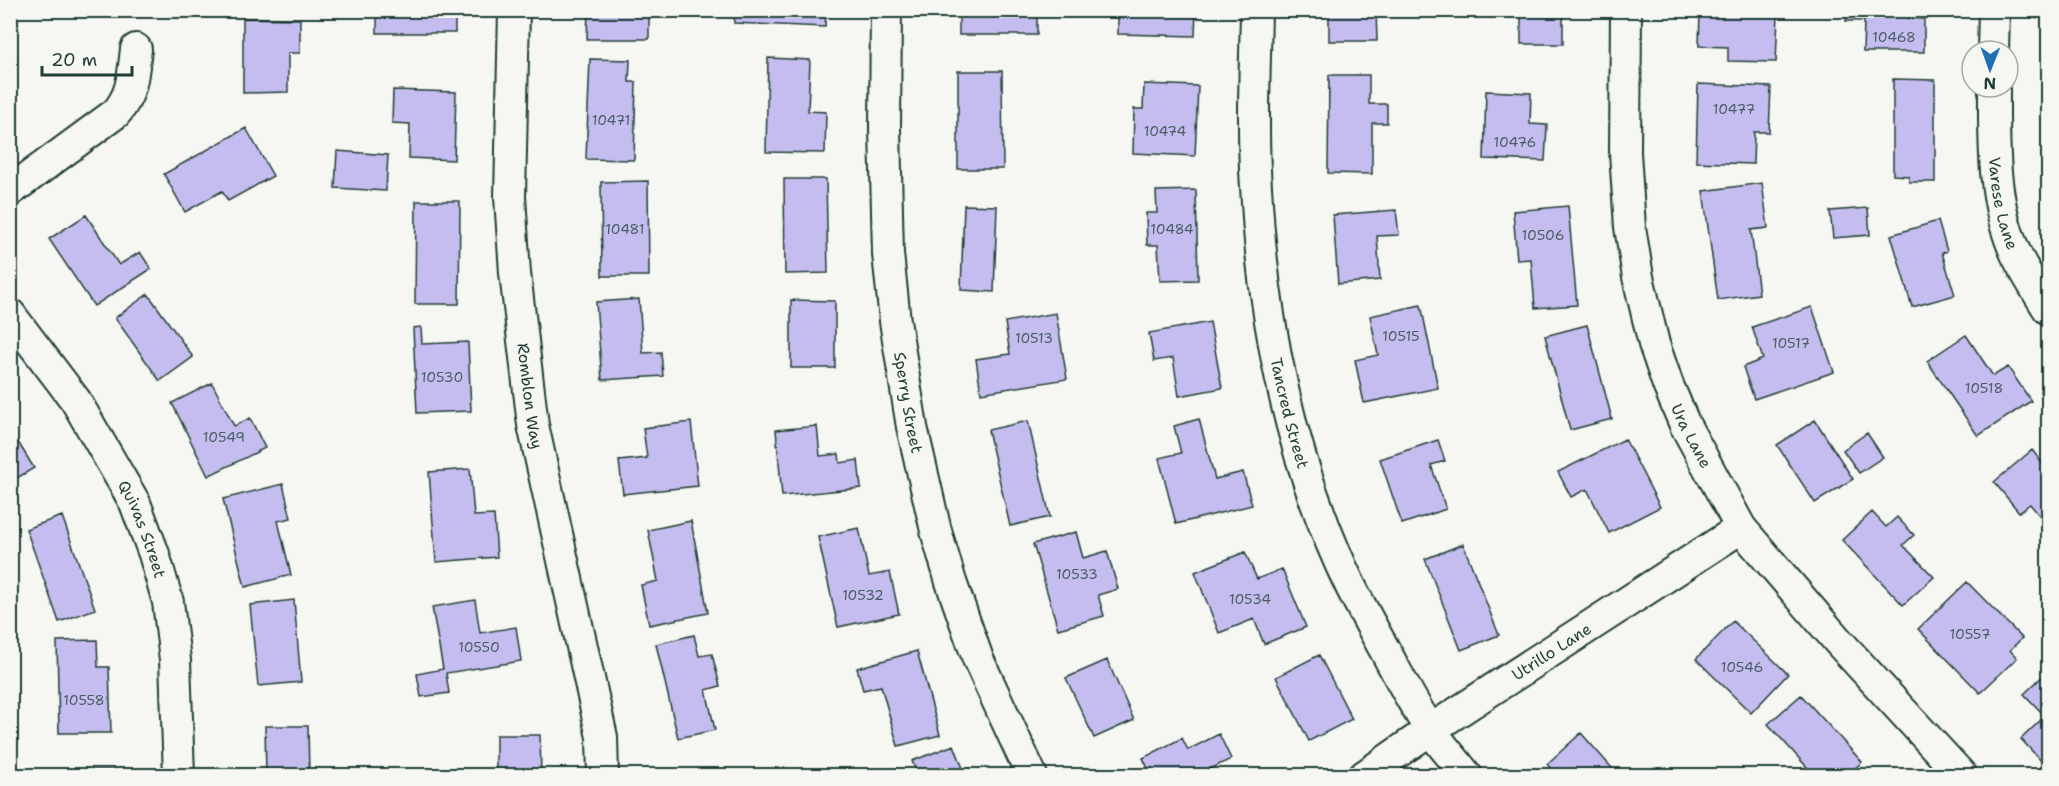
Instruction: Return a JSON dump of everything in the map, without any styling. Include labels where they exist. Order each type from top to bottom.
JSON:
[{"type":"street","name":"Romblon Way","points":[[514,10],[510,197],[518,296],[533,425],[602,737],[603,776]]},
{"type":"street","name":"Sperry Street","points":[[886,10],[885,128],[888,254],[895,321],[912,427],[936,531],[951,582],[978,659],[1032,776]]},
{"type":"street","name":"Tancred Street","points":[[1256,10],[1256,187],[1263,276],[1286,400],[1308,478],[1350,586],[1430,730],[1467,776]]},
{"type":"street","name":"Ura Lane","points":[[1626,10],[1626,153],[1630,227],[1638,277],[1654,344],[1685,425],[1741,528],[1838,641],[1962,776]]},
{"type":"street","points":[[1993,39],[1994,10]]},
{"type":"street","points":[[10,191],[116,113],[124,104],[132,87],[136,49]]},
{"type":"street","name":"Varese Lane","points":[[1994,99],[1994,156],[1998,192],[2005,224],[2015,252],[2030,281],[2049,309]]},
{"type":"street","name":"Quivas Street","points":[[10,314],[76,401],[135,503],[150,543],[168,602],[175,660],[178,776]]},
{"type":"street","name":"Utrillo Lane","points":[[1364,776],[1430,730],[1741,528]]},
{"type":"building","points":[[377,10],[455,10],[455,33],[377,33]]},
{"type":"building","points":[[588,10],[649,10],[649,39],[587,39]]},
{"type":"building","points":[[734,10],[826,10],[825,27],[734,23]]},
{"type":"building","points":[[959,10],[1037,10],[1037,35],[959,35]]},
{"type":"building","points":[[1118,10],[1196,10],[1195,36],[1118,34]]},
{"type":"building","points":[[1329,10],[1376,10],[1377,41],[1329,41]]},
{"type":"building","points":[[1521,10],[1563,10],[1563,44],[1521,44]]},
{"type":"building","points":[[1734,10],[1788,10],[1788,15],[1778,14],[1776,62],[1728,61],[1728,47],[1699,46],[1700,12],[1734,13]]},
{"type":"building","points":[[1846,10],[1908,10],[1908,18],[1924,19],[1924,52],[1863,52],[1864,21],[1846,21]]},
{"type":"building","points":[[243,18],[300,19],[300,53],[288,53],[288,92],[243,93]]},
{"type":"building","points":[[768,58],[810,60],[808,111],[826,112],[825,153],[766,152]]},
{"type":"building","points":[[590,59],[630,60],[629,82],[636,82],[634,160],[586,159]]},
{"type":"building","points":[[958,71],[1002,71],[1003,169],[958,169]]},
{"type":"building","points":[[1329,75],[1369,75],[1369,104],[1387,104],[1387,123],[1372,123],[1372,174],[1328,173]]},
{"type":"building","points":[[1893,79],[1935,80],[1935,182],[1909,182],[1909,176],[1893,175]]},
{"type":"building","points":[[1144,84],[1198,86],[1195,156],[1133,153],[1134,109],[1143,109]]},
{"type":"building","points":[[1698,84],[1771,87],[1769,132],[1754,132],[1753,164],[1696,162]]},
{"type":"building","points":[[393,90],[456,92],[454,160],[409,158],[410,124],[392,123]]},
{"type":"building","points":[[1486,91],[1531,93],[1530,124],[1547,125],[1545,161],[1484,159]]},
{"type":"building","points":[[246,128],[273,176],[228,201],[222,191],[185,212],[164,174]]},
{"type":"building","points":[[337,151],[388,155],[386,191],[335,188]]},
{"type":"building","points":[[784,179],[826,179],[828,273],[785,274]]},
{"type":"building","points":[[648,181],[649,276],[602,276],[601,182]]},
{"type":"building","points":[[1762,183],[1768,228],[1751,230],[1759,294],[1718,300],[1703,191]]},
{"type":"building","points":[[1196,190],[1198,280],[1160,281],[1158,245],[1147,245],[1146,213],[1157,213],[1156,191]]},
{"type":"building","points":[[416,201],[460,201],[459,304],[415,304]]},
{"type":"building","points":[[964,205],[997,206],[994,292],[961,290]]},
{"type":"building","points":[[1568,206],[1577,305],[1535,308],[1531,259],[1517,260],[1513,211]]},
{"type":"building","points":[[1868,208],[1870,235],[1833,238],[1830,211]]},
{"type":"building","points":[[1396,210],[1399,235],[1377,236],[1380,280],[1338,284],[1333,215]]},
{"type":"building","points":[[86,215],[119,265],[140,252],[151,269],[94,306],[49,239]]},
{"type":"building","points":[[1938,221],[1947,251],[1942,253],[1955,295],[1912,307],[1891,235]]},
{"type":"building","points":[[148,294],[193,357],[160,381],[115,318]]},
{"type":"building","points":[[639,299],[643,353],[661,352],[663,376],[602,380],[596,302]]},
{"type":"building","points":[[791,300],[835,301],[835,368],[791,368]]},
{"type":"building","points":[[1421,305],[1438,388],[1364,403],[1355,360],[1378,355],[1370,316]]},
{"type":"building","points":[[1812,307],[1834,372],[1754,399],[1743,367],[1763,359],[1752,327]]},
{"type":"building","points":[[1056,313],[1067,379],[981,393],[976,359],[1010,354],[1005,322]]},
{"type":"building","points":[[1210,322],[1222,388],[1179,396],[1173,358],[1154,361],[1149,333]]},
{"type":"building","points":[[1587,325],[1612,419],[1570,430],[1545,336]]},
{"type":"building","points":[[421,327],[422,344],[468,342],[471,411],[417,413],[413,328]]},
{"type":"building","points":[[1966,335],[1993,376],[2008,367],[2031,401],[1978,436],[1927,361]]},
{"type":"building","points":[[212,383],[234,426],[250,418],[265,448],[208,476],[172,403]]},
{"type":"building","points":[[1199,419],[1215,479],[1243,472],[1252,505],[1176,524],[1159,458],[1181,453],[1174,426]]},
{"type":"building","points":[[1815,420],[1853,479],[1815,503],[1777,445]]},
{"type":"building","points":[[1028,421],[1050,517],[1010,526],[988,430]]},
{"type":"building","points":[[691,422],[698,486],[623,494],[619,461],[647,458],[643,428]]},
{"type":"building","points":[[817,426],[820,456],[839,454],[840,463],[858,460],[861,488],[782,496],[776,430]]},
{"type":"building","points":[[1867,433],[1883,457],[1859,473],[1843,450]]},
{"type":"building","points":[[13,434],[34,468],[10,482],[10,436]]},
{"type":"building","points":[[1625,439],[1660,507],[1609,533],[1587,489],[1571,497],[1558,472]]},
{"type":"building","points":[[1438,440],[1445,461],[1431,465],[1446,509],[1402,524],[1380,459]]},
{"type":"building","points":[[2032,450],[2048,470],[2048,526],[2030,504],[2019,512],[1994,482]]},
{"type":"building","points":[[470,469],[474,516],[494,515],[497,557],[436,562],[429,472]]},
{"type":"building","points":[[283,484],[291,518],[278,521],[291,575],[245,587],[223,499]]},
{"type":"building","points":[[1872,512],[1886,527],[1897,517],[1914,535],[1903,545],[1934,577],[1903,605],[1842,540]]},
{"type":"building","points":[[62,516],[95,609],[59,622],[26,529]]},
{"type":"building","points":[[691,521],[708,613],[649,625],[641,585],[658,581],[648,530]]},
{"type":"building","points":[[859,528],[869,576],[890,572],[899,614],[838,627],[818,537]]},
{"type":"building","points":[[1076,532],[1083,558],[1107,551],[1118,589],[1098,595],[1104,616],[1058,629],[1033,544]]},
{"type":"building","points":[[1463,544],[1499,635],[1461,650],[1425,559]]},
{"type":"building","points":[[1245,552],[1257,579],[1282,569],[1306,627],[1264,644],[1254,619],[1219,633],[1195,572]]},
{"type":"building","points":[[1967,582],[2022,638],[2010,650],[2017,658],[1980,693],[1918,629]]},
{"type":"building","points":[[294,600],[301,682],[258,686],[250,605]]},
{"type":"building","points":[[475,600],[480,633],[516,627],[521,661],[446,673],[449,693],[421,697],[417,674],[443,669],[432,607]]},
{"type":"building","points":[[1733,621],[1788,674],[1751,713],[1696,659]]},
{"type":"building","points":[[694,635],[699,656],[712,654],[720,686],[706,690],[715,730],[678,738],[656,644]]},
{"type":"building","points":[[97,640],[98,667],[109,667],[111,733],[59,733],[57,641]]},
{"type":"building","points":[[917,651],[940,735],[898,746],[881,686],[863,690],[857,668]]},
{"type":"building","points":[[1319,655],[1352,719],[1309,741],[1276,677]]},
{"type":"building","points":[[1107,660],[1134,720],[1094,738],[1066,678]]},
{"type":"building","points":[[2048,671],[2048,759],[2043,763],[2021,739],[2045,716],[2024,694]]},
{"type":"building","points":[[1801,695],[1862,762],[1847,776],[1815,776],[1768,724]]},
{"type":"building","points":[[265,726],[308,726],[309,776],[266,776]]},
{"type":"building","points":[[1581,733],[1619,776],[1557,776],[1547,764]]},
{"type":"building","points":[[1219,734],[1231,759],[1202,773],[1204,776],[1152,776],[1143,758],[1182,738],[1188,750]]},
{"type":"building","points":[[496,735],[540,735],[541,776],[496,776]]},
{"type":"building","points":[[954,745],[966,776],[918,776],[912,761]]},
{"type":"building","points":[[68,770],[112,770],[112,776],[68,776]]}]
